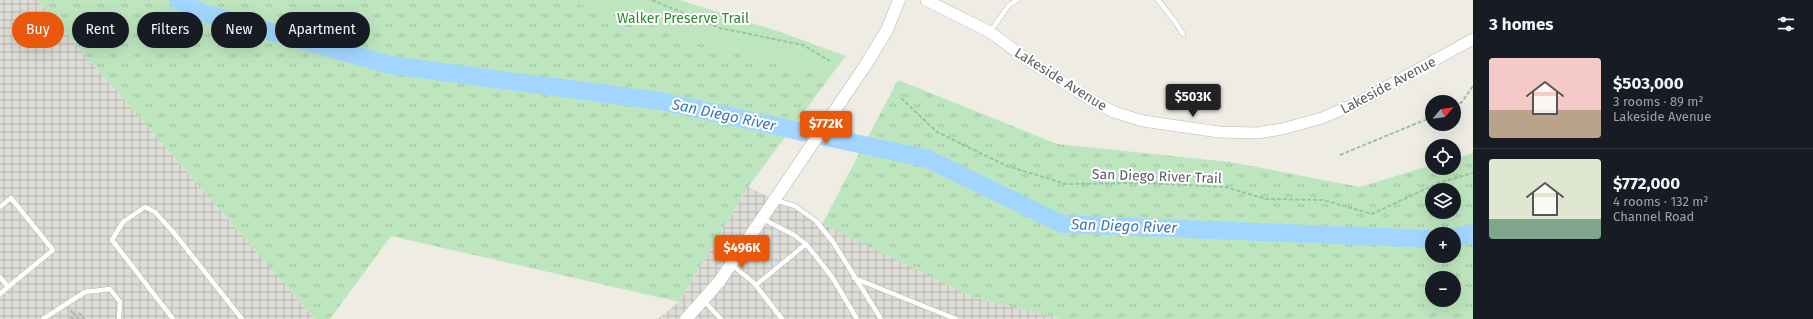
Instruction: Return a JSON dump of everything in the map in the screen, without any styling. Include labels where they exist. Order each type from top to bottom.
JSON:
[{"type":"main road","points":[[686,319],[719,282],[858,76],[887,30],[900,0]]},
{"type":"street","name":"Lakeside Avenue","points":[[926,0],[990,32],[1026,59],[1091,100],[1114,112],[1143,120],[1219,132],[1257,133],[1282,129],[1322,118],[1357,103],[1473,39]]},
{"type":"lane","points":[[990,32],[1009,5],[1017,0]]},
{"type":"lane","points":[[1158,0],[1183,34]]},
{"type":"lane","points":[[0,207],[11,198],[53,250],[0,294]]},
{"type":"lane","points":[[774,199],[795,206],[816,221],[833,242],[854,278],[881,319]]},
{"type":"lane","points":[[173,319],[112,240],[123,222],[145,207],[155,212],[242,319]]},
{"type":"lane","points":[[762,217],[794,234],[806,244],[832,277],[857,319]]},
{"type":"lane","points":[[756,285],[806,244]]},
{"type":"lane","points":[[731,264],[756,285],[782,319]]},
{"type":"lane","points":[[0,277],[8,287]]},
{"type":"lane","points":[[854,278],[956,319]]},
{"type":"lane","points":[[43,319],[85,292],[110,289],[120,302],[119,319]]},
{"type":"lane","points":[[702,300],[721,319]]},
{"type":"path","points":[[652,0],[720,28],[803,45],[830,61]]},
{"type":"path","points":[[1461,102],[1473,86]]},
{"type":"path","name":"San Diego River Trail","points":[[901,98],[937,132],[1007,166],[1066,184],[1145,183],[1225,187],[1266,199],[1323,200],[1372,214],[1438,183],[1473,173]]},
{"type":"path","points":[[1340,155],[1425,120]]},
{"type":"shaded area","points":[[0,0],[37,0],[47,12],[12,12],[12,48],[64,48],[64,31],[72,40],[72,48],[79,48],[315,319],[0,319]]},
{"type":"shaded area","points":[[748,187],[973,297],[1062,319],[658,319],[679,302]]},
{"type":"green space","points":[[37,0],[567,0],[829,78],[748,187],[679,302],[391,236],[330,319],[315,319],[79,48],[129,48],[129,12],[72,12],[72,40],[64,31],[64,12],[47,12]]},
{"type":"green space","name":"Walker Preserve Trail","points":[[565,0],[680,0],[780,32],[846,56],[829,78]]},
{"type":"green space","points":[[898,80],[1057,144],[1230,162],[1360,187],[1425,167],[1425,175],[1461,175],[1461,157],[1473,153],[1473,319],[1062,319],[973,297],[822,224]]},
{"type":"building","points":[[72,309],[77,314],[80,312],[86,319],[67,319],[72,315],[69,311]]},
{"type":"waterway","name":"San Diego River","points":[[178,0],[200,12],[390,65],[660,101],[928,159],[1062,224],[1425,239]]},
{"type":"waterway","name":"San Diego River","points":[[1461,236],[1473,234]]}]
